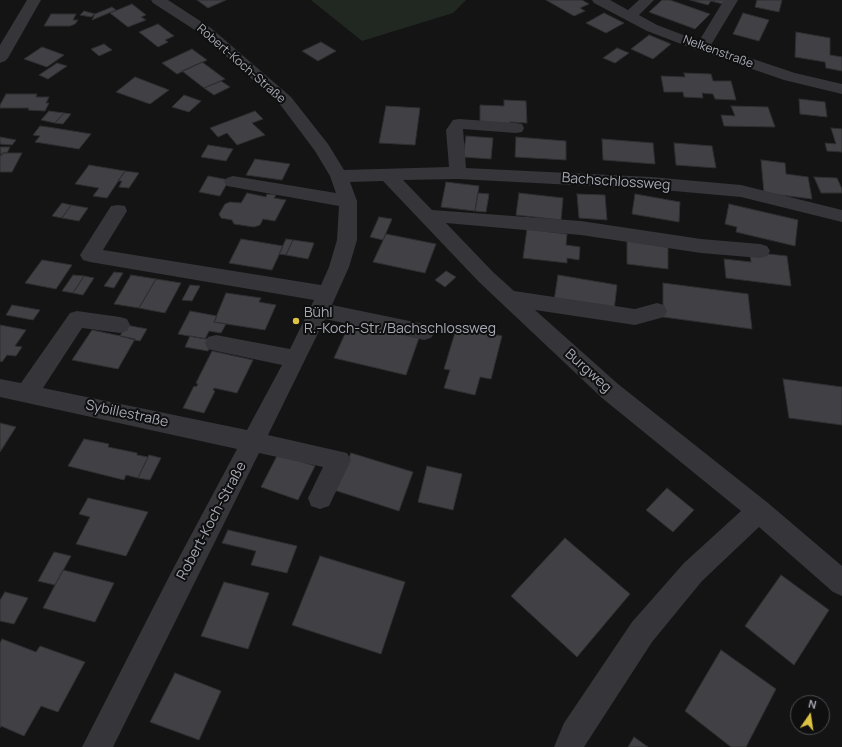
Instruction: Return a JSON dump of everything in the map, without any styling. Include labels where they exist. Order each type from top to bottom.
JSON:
[{"type":"street","name":"Robert-Koch-Straße","points":[[97,747],[183,576],[296,359],[338,267],[347,240],[348,201],[339,176],[322,148],[285,100],[206,31],[158,0]]},
{"type":"street","name":"Nelkenstraße","points":[[599,0],[652,28],[790,77],[842,89]]},
{"type":"street","points":[[630,16],[647,0]]},
{"type":"street","points":[[702,46],[731,0]]},
{"type":"street","points":[[0,58],[29,1]]},
{"type":"street","points":[[458,173],[454,130],[459,124],[516,128]]},
{"type":"street","name":"Bachschlossweg","points":[[387,174],[458,173],[651,183],[741,191],[842,216]]},
{"type":"street","points":[[339,176],[387,174]]},
{"type":"street","name":"Burgweg","points":[[387,174],[486,277],[610,392],[759,511],[842,583]]},
{"type":"street","points":[[233,182],[348,201]]},
{"type":"street","points":[[118,211],[90,255],[323,302],[424,332]]},
{"type":"street","points":[[428,216],[469,218],[581,228],[701,246],[760,251]]},
{"type":"street","points":[[509,298],[635,317],[657,311]]},
{"type":"street","points":[[27,393],[77,319],[120,325]]},
{"type":"street","points":[[216,343],[296,359]]},
{"type":"street","name":"Sybillestraße","points":[[0,388],[339,460],[320,498]]},
{"type":"street","points":[[569,747],[575,734],[642,632],[693,572],[759,511]]},
{"type":"shaded area","points":[[311,0],[466,0],[453,13],[362,41]]},
{"type":"building","points":[[197,0],[226,0],[208,8]]},
{"type":"building","points":[[546,0],[582,0],[589,4],[580,8],[585,11],[574,16]]},
{"type":"building","points":[[662,0],[670,0],[710,14],[695,29],[649,12]]},
{"type":"building","points":[[690,0],[726,0],[723,4],[711,1],[708,5]]},
{"type":"building","points":[[757,0],[782,0],[779,12],[755,7]]},
{"type":"building","points":[[132,4],[146,15],[141,17],[146,20],[128,27],[110,13]]},
{"type":"building","points":[[112,7],[116,10],[92,20],[95,14]]},
{"type":"building","points":[[84,11],[95,14],[91,17],[80,15]]},
{"type":"building","points":[[604,13],[624,23],[606,33],[586,23]]},
{"type":"building","points":[[743,13],[769,20],[759,41],[733,34]]},
{"type":"building","points":[[51,14],[76,14],[73,20],[78,20],[75,24],[70,26],[44,26]]},
{"type":"building","points":[[158,24],[174,36],[165,40],[168,42],[158,47],[139,32]]},
{"type":"building","points":[[796,32],[830,38],[830,55],[842,57],[842,71],[826,68],[825,62],[795,57]]},
{"type":"building","points":[[649,35],[671,44],[653,59],[631,49]]},
{"type":"building","points":[[321,42],[336,51],[318,61],[302,51]]},
{"type":"building","points":[[104,44],[112,50],[99,56],[91,49]]},
{"type":"building","points":[[42,47],[64,55],[47,67],[24,59]]},
{"type":"building","points":[[617,48],[629,53],[615,63],[603,58]]},
{"type":"building","points":[[192,49],[207,60],[177,74],[162,63]]},
{"type":"building","points":[[202,62],[225,79],[204,88],[182,71]]},
{"type":"building","points":[[57,63],[67,66],[48,79],[39,75]]},
{"type":"building","points":[[684,73],[711,74],[713,81],[731,81],[736,100],[715,99],[713,94],[702,93],[703,98],[684,97],[683,92],[664,92],[661,76],[685,77]]},
{"type":"building","points":[[135,77],[169,90],[150,104],[116,92]]},
{"type":"building","points":[[221,81],[230,87],[214,95],[204,88]]},
{"type":"building","points":[[6,94],[37,94],[36,97],[49,97],[46,103],[49,103],[45,111],[28,110],[29,108],[0,108]]},
{"type":"building","points":[[184,95],[201,101],[189,112],[172,107]]},
{"type":"building","points":[[799,99],[825,102],[827,117],[800,114]]},
{"type":"building","points":[[504,100],[526,101],[527,123],[510,122],[510,125],[480,124],[480,105],[504,106]]},
{"type":"building","points":[[386,106],[420,108],[415,145],[379,143]]},
{"type":"building","points":[[731,106],[768,107],[775,127],[724,126],[721,115],[735,116]]},
{"type":"building","points":[[49,111],[64,113],[55,123],[41,120]]},
{"type":"building","points":[[255,111],[263,119],[252,123],[265,135],[237,145],[227,133],[218,137],[210,128]]},
{"type":"building","points":[[64,113],[71,114],[63,124],[55,123]]},
{"type":"building","points":[[40,126],[91,134],[79,149],[35,142],[40,136],[33,135]]},
{"type":"building","points":[[831,128],[842,129],[842,152],[827,151],[825,143],[836,144]]},
{"type":"building","points":[[466,136],[493,138],[491,159],[463,157]]},
{"type":"building","points":[[0,137],[16,140],[12,145],[0,144]]},
{"type":"building","points":[[516,137],[566,141],[566,160],[515,157]]},
{"type":"building","points":[[602,139],[653,143],[655,164],[603,160]]},
{"type":"building","points":[[674,143],[712,146],[716,168],[676,165]]},
{"type":"building","points":[[208,145],[233,149],[226,161],[201,157]]},
{"type":"building","points":[[0,147],[10,147],[7,153],[3,153],[1,156]]},
{"type":"building","points":[[3,153],[22,153],[12,172],[0,172],[0,156]]},
{"type":"building","points":[[255,159],[290,164],[282,180],[246,175]]},
{"type":"building","points":[[761,160],[785,163],[786,174],[808,177],[812,199],[764,193]]},
{"type":"building","points":[[89,165],[125,171],[107,198],[93,196],[99,188],[75,184]]},
{"type":"building","points":[[125,171],[139,173],[129,188],[119,187],[122,181],[118,181]]},
{"type":"building","points":[[208,176],[229,180],[220,196],[199,192]]},
{"type":"building","points":[[814,177],[837,178],[842,189],[842,193],[821,193]]},
{"type":"building","points":[[446,182],[479,186],[475,211],[441,207]]},
{"type":"building","points":[[247,193],[266,197],[267,194],[276,195],[274,198],[286,200],[275,221],[263,219],[260,225],[254,227],[234,224],[232,220],[221,218],[219,214],[225,204],[230,202],[241,203]]},
{"type":"building","points":[[478,193],[489,194],[486,212],[475,211]]},
{"type":"building","points":[[519,193],[563,198],[561,220],[516,215]]},
{"type":"building","points":[[577,194],[605,195],[607,220],[579,218]]},
{"type":"building","points":[[635,194],[680,202],[679,222],[632,214]]},
{"type":"building","points":[[62,203],[71,205],[62,218],[52,216]]},
{"type":"building","points":[[729,204],[798,220],[795,246],[736,232],[737,227],[725,224]]},
{"type":"building","points":[[71,205],[88,208],[79,221],[62,218]]},
{"type":"building","points":[[379,217],[392,219],[383,240],[370,237]]},
{"type":"building","points":[[527,229],[567,234],[566,245],[580,247],[579,260],[567,258],[567,263],[523,258]]},
{"type":"building","points":[[386,234],[436,244],[425,273],[373,262]]},
{"type":"building","points":[[627,238],[668,243],[668,269],[627,264]]},
{"type":"building","points":[[241,239],[283,246],[272,270],[229,263]]},
{"type":"building","points":[[286,239],[293,240],[286,255],[279,254]]},
{"type":"building","points":[[293,240],[314,243],[308,259],[286,255]]},
{"type":"building","points":[[750,252],[787,256],[791,286],[726,278],[724,259],[751,262]]},
{"type":"building","points":[[42,260],[72,265],[56,289],[25,283]]},
{"type":"building","points":[[446,271],[456,277],[445,287],[435,280]]},
{"type":"building","points":[[114,272],[123,273],[114,288],[104,286]]},
{"type":"building","points":[[73,275],[84,276],[73,293],[62,291]]},
{"type":"building","points":[[131,275],[156,279],[139,308],[114,304]]},
{"type":"building","points":[[558,275],[617,285],[614,311],[554,301]]},
{"type":"building","points":[[84,276],[94,278],[83,295],[73,293]]},
{"type":"building","points":[[156,279],[181,283],[165,313],[139,308]]},
{"type":"building","points":[[663,283],[748,294],[752,329],[663,317]]},
{"type":"building","points":[[190,285],[200,286],[192,301],[182,300]]},
{"type":"building","points":[[226,293],[261,298],[259,302],[276,305],[265,330],[214,322]]},
{"type":"building","points":[[12,305],[40,310],[33,320],[6,315]]},
{"type":"building","points":[[190,311],[217,316],[214,322],[226,324],[221,333],[209,331],[205,339],[178,334]]},
{"type":"building","points":[[350,323],[419,338],[406,375],[334,358]]},
{"type":"building","points":[[0,325],[26,330],[15,346],[22,347],[16,356],[7,355],[2,362],[0,361]]},
{"type":"building","points":[[126,325],[147,329],[140,341],[120,336]]},
{"type":"building","points":[[457,326],[502,336],[491,379],[480,377],[475,395],[444,388],[450,370],[444,369]]},
{"type":"building","points":[[92,330],[135,339],[118,369],[72,360]]},
{"type":"building","points":[[190,336],[213,340],[208,351],[185,347]]},
{"type":"building","points":[[212,351],[253,360],[237,393],[214,388],[213,390],[215,391],[204,413],[183,408],[194,386],[196,387],[198,384],[196,383]]},
{"type":"building","points":[[783,379],[842,387],[842,425],[789,418]]},
{"type":"building","points":[[0,423],[16,427],[0,452]]},
{"type":"building","points":[[84,439],[109,444],[108,447],[137,453],[137,455],[148,457],[138,478],[126,475],[124,480],[68,466]]},
{"type":"building","points":[[351,453],[413,472],[399,511],[334,490]]},
{"type":"building","points":[[278,454],[315,466],[298,500],[261,487]]},
{"type":"building","points":[[149,455],[161,458],[150,480],[138,478]]},
{"type":"building","points":[[427,466],[462,474],[453,510],[418,502]]},
{"type":"building","points":[[667,488],[694,510],[673,532],[646,510]]},
{"type":"building","points":[[88,498],[148,512],[126,556],[76,544],[90,517],[79,514]]},
{"type":"building","points":[[228,530],[297,546],[287,573],[251,565],[256,551],[222,543]]},
{"type":"building","points":[[565,538],[630,594],[577,657],[511,596]]},
{"type":"building","points":[[54,552],[71,556],[55,585],[38,581]]},
{"type":"building","points":[[320,556],[405,582],[381,654],[292,625]]},
{"type":"building","points":[[63,570],[114,583],[95,622],[43,608]]},
{"type":"building","points":[[781,575],[829,610],[794,665],[745,626]]},
{"type":"building","points":[[224,582],[269,593],[248,649],[201,636]]},
{"type":"building","points":[[5,592],[28,598],[14,624],[0,621],[0,600]]},
{"type":"building","points":[[2,639],[36,652],[40,646],[85,662],[58,712],[41,706],[24,736],[1,726],[0,728],[0,643]]},
{"type":"building","points":[[721,650],[776,689],[746,747],[731,747],[685,711]]},
{"type":"building","points":[[175,673],[221,691],[199,740],[150,722]]},
{"type":"building","points":[[634,737],[648,747],[628,747]]},
{"type":"place","name":"Bühl R.-Koch-Str./Bachschlossweg","points":[[296,321]]}]
